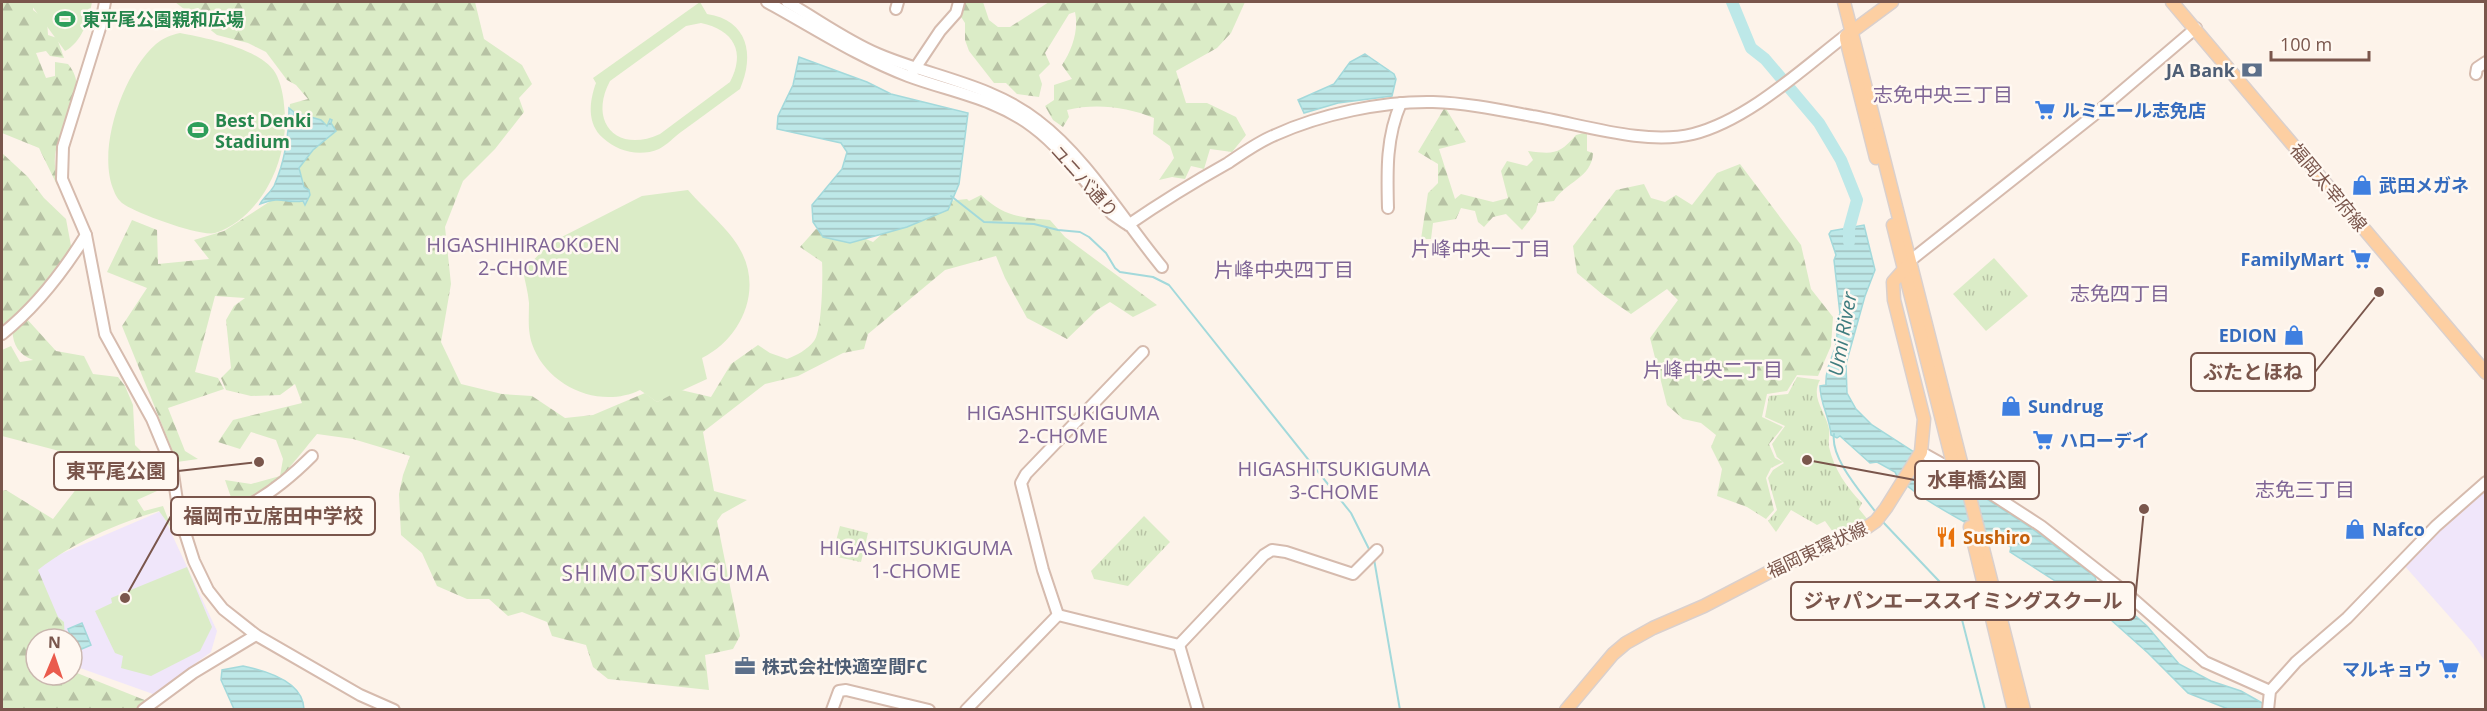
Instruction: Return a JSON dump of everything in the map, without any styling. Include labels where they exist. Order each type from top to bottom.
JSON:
[{"type":"main road","points":[[1836,2],[1849,34]]},
{"type":"main road","points":[[1844,2],[1849,34],[1960,474],[1979,531],[2024,710]]},
{"type":"main road","points":[[1849,34],[1892,2]]},
{"type":"main road","name":"福岡太宰府線","points":[[2172,2],[2486,373]]},
{"type":"main road","name":"福岡東環状線","points":[[1566,710],[1613,654],[1626,643],[1777,568],[1848,537],[1880,516],[1920,454],[1924,420],[1894,300],[1893,282],[1908,265]]},
{"type":"main road","points":[[1960,474],[1968,522],[2014,710]]},
{"type":"street","points":[[105,2],[100,28],[61,159],[62,179],[86,235],[105,334],[161,439],[176,480],[179,514],[194,561],[208,590],[223,609],[256,635],[360,695],[394,710]]},
{"type":"street","name":"ユニバ通り","points":[[767,2],[873,61],[986,91],[1017,105],[1058,137],[1112,200],[1128,225],[1162,267]]},
{"type":"street","name":"ユニバ通り","points":[[787,2],[912,72]]},
{"type":"street","points":[[912,72],[940,31],[956,13],[959,2]]},
{"type":"street","points":[[1908,265],[2094,116],[2196,28]]},
{"type":"street","points":[[1128,225],[1163,201],[1274,135],[1334,114],[1401,103],[1434,102],[1475,106],[1634,135],[1670,137],[1693,134],[1722,124],[1762,99],[1849,34]]},
{"type":"street","points":[[2476,75],[2477,68],[2486,62]]},
{"type":"street","points":[[1388,208],[1386,163],[1394,120],[1401,103]]},
{"type":"street","points":[[2,334],[30,311],[73,256],[86,235]]},
{"type":"street","points":[[1059,615],[1040,559],[1021,483],[1026,474],[1143,352]]},
{"type":"street","points":[[1920,454],[1960,474],[2067,545],[2205,662],[2269,693]]},
{"type":"street","points":[[184,532],[249,507],[272,493],[312,456]]},
{"type":"street","points":[[2268,710],[2269,693],[2296,662],[2347,618],[2436,526],[2486,482]]},
{"type":"street","points":[[1179,645],[1264,555],[1272,550],[1287,552],[1353,574],[1377,550]]},
{"type":"street","points":[[1059,615],[1179,645]]},
{"type":"street","points":[[966,710],[1059,615]]},
{"type":"street","points":[[143,710],[193,673],[256,635]]},
{"type":"street","points":[[1179,645],[1198,710]]},
{"type":"street","points":[[832,710],[839,691],[846,690],[929,710]]},
{"type":"shaded area","points":[[2485,490],[2485,661],[2472,642],[2403,564]]},
{"type":"shaded area","points":[[161,511],[217,631],[211,652],[153,694],[84,669],[84,627],[61,627],[35,565]]},
{"type":"green space","points":[[2,2],[33,2],[33,10],[47,20],[48,35],[57,38],[64,58],[50,56],[46,51],[36,53],[46,78],[55,76],[55,62],[68,64],[75,75],[76,99],[57,146],[55,157],[57,185],[39,148],[2,133]]},
{"type":"green space","name":"東平尾公園親和広場","points":[[29,2],[92,2],[87,23],[80,36],[65,51]]},
{"type":"green space","points":[[175,2],[475,2],[484,39],[522,65],[532,84],[519,98],[524,112],[495,149],[463,181],[445,227],[451,284],[441,342],[461,384],[502,394],[532,396],[565,418],[593,415],[645,393],[657,402],[681,390],[711,397],[731,364],[758,345],[770,353],[787,359],[798,354],[814,341],[819,327],[822,262],[800,247],[816,229],[841,238],[859,236],[873,242],[893,224],[948,201],[967,199],[969,201],[981,195],[998,208],[1013,215],[1050,220],[1065,237],[1157,305],[1133,317],[1110,302],[1097,310],[1067,339],[1027,318],[996,256],[945,270],[868,334],[864,349],[843,353],[798,376],[765,384],[703,432],[714,491],[747,500],[722,514],[717,521],[740,636],[733,649],[705,655],[709,690],[608,679],[593,667],[586,645],[552,636],[547,622],[522,612],[508,616],[489,599],[467,599],[437,586],[422,553],[401,535],[399,494],[410,456],[353,439],[317,434],[289,467],[272,485],[234,506],[225,480],[251,484],[280,476],[283,459],[276,440],[251,432],[240,449],[218,442],[233,420],[302,403],[295,384],[280,395],[251,396],[226,390],[221,378],[231,368],[226,320],[234,306],[245,298],[215,296],[195,372],[218,378],[224,389],[168,408],[185,451],[198,459],[177,462],[122,326],[147,288],[107,272],[132,220],[157,230],[158,264],[209,259],[194,240],[224,231],[269,202],[296,173],[317,120],[289,111],[290,104],[308,99],[296,85],[287,80],[266,52],[248,43],[217,35]]},
{"type":"green space","points":[[700,2],[707,14],[732,23],[739,31],[747,52],[745,76],[740,89],[659,149],[644,153],[630,152],[615,147],[598,132],[591,112],[596,83],[593,78]],"holes":[[[701,23],[712,26],[729,37],[737,52],[735,71],[730,82],[660,134],[645,139],[631,140],[619,137],[611,130],[605,121],[602,109],[610,81],[686,26]]]},
{"type":"green space","points":[[955,2],[983,2],[989,20],[998,27],[1010,27],[1049,2],[1245,2],[1231,33],[1217,48],[1176,71],[1186,103],[1207,103],[1236,117],[1246,135],[1232,152],[1210,149],[1204,169],[1191,166],[1185,179],[1172,177],[1159,180],[1174,158],[1170,146],[1153,134],[1154,118],[1122,109],[1078,108],[1067,110],[1069,117],[1063,127],[1053,120],[1045,106],[1054,100],[1054,85],[1072,79],[1062,65],[1074,40],[1075,12],[1069,14],[1045,53],[1050,64],[1039,75],[1042,84],[1039,97],[1017,94],[1006,83],[994,83],[969,51],[965,40],[965,23],[954,6]]},
{"type":"green space","name":"Best Denki Stadium","points":[[180,33],[234,46],[260,59],[277,76],[283,96],[284,134],[279,161],[272,178],[264,193],[246,214],[231,226],[215,233],[197,232],[132,209],[120,201],[116,195],[109,174],[108,155],[111,134],[123,92],[144,57],[156,44]]},
{"type":"green space","points":[[1445,107],[1466,142],[1439,149],[1455,199],[1461,194],[1493,202],[1508,198],[1501,171],[1507,161],[1527,166],[1533,160],[1528,151],[1555,152],[1576,135],[1587,132],[1587,151],[1593,153],[1591,161],[1583,174],[1554,201],[1538,203],[1536,212],[1522,230],[1506,214],[1493,217],[1484,227],[1478,222],[1475,211],[1461,208],[1456,219],[1433,223],[1431,239],[1421,239],[1428,193],[1438,183],[1438,164],[1418,152]]},
{"type":"green space","points":[[2,153],[28,177],[44,198],[66,219],[72,251],[26,318],[56,351],[84,356],[93,374],[118,377],[125,386],[133,405],[135,445],[145,455],[143,462],[157,491],[137,500],[144,511],[163,506],[172,529],[159,511],[96,535],[66,551],[38,570],[58,617],[64,622],[64,627],[24,627],[24,687],[84,687],[84,676],[147,701],[137,709],[2,710],[2,491],[6,490],[53,519],[77,488],[88,480],[92,471],[90,459],[2,436],[2,350],[11,346],[20,362],[33,360],[16,347],[13,325],[2,329]]},
{"type":"green space","points":[[1740,164],[1801,245],[1811,289],[1833,317],[1831,346],[1818,376],[1797,375],[1787,391],[1767,394],[1762,417],[1783,427],[1769,444],[1775,458],[1783,462],[1771,468],[1766,478],[1774,510],[1766,519],[1747,507],[1717,496],[1722,469],[1711,447],[1716,435],[1701,423],[1683,419],[1667,405],[1650,338],[1678,300],[1667,289],[1631,314],[1577,273],[1573,246],[1616,190],[1644,184],[1651,198],[1665,202],[1676,195],[1692,205],[1717,173]]},
{"type":"green space","points":[[688,190],[725,228],[737,245],[748,268],[750,284],[744,313],[737,327],[715,350],[702,358],[707,379],[657,402],[640,390],[625,395],[594,396],[565,384],[552,375],[534,349],[530,337],[529,299],[523,271],[550,243],[642,196]]},
{"type":"green space","points":[[1994,258],[2028,296],[1986,331],[1953,294]]},
{"type":"green space","points":[[1797,377],[1820,380],[1817,393],[1829,429],[1831,455],[1842,478],[1862,503],[1859,509],[1868,520],[1838,539],[1825,521],[1817,525],[1791,510],[1776,532],[1768,521],[1777,510],[1768,478],[1773,470],[1784,463],[1777,457],[1772,444],[1785,426],[1765,417],[1769,396],[1788,394]]},
{"type":"green space","points":[[1144,516],[1170,542],[1128,586],[1094,579],[1091,571]]},
{"type":"green space","points":[[840,526],[868,533],[861,562],[832,556]]},
{"type":"green space","points":[[187,567],[212,627],[200,651],[151,676],[121,668],[123,656],[115,653],[95,611],[112,603],[111,598]]},
{"type":"water","points":[[1365,54],[1394,74],[1396,79],[1392,96],[1338,103],[1304,113],[1298,100],[1334,84],[1350,62]]},
{"type":"water","points":[[799,57],[867,82],[891,94],[968,113],[959,184],[948,210],[907,227],[850,243],[823,237],[813,222],[812,205],[842,169],[847,152],[841,143],[777,129],[778,116],[793,85]]},
{"type":"water","points":[[289,108],[294,112],[294,116],[299,117],[300,114],[321,120],[327,126],[330,119],[336,131],[313,150],[299,168],[304,187],[309,190],[310,195],[305,205],[303,201],[279,200],[260,204],[274,186],[281,167],[287,138]]},
{"type":"water","points":[[1864,225],[1875,270],[1865,296],[1846,364],[1847,393],[1856,409],[1872,425],[2030,527],[2095,577],[2096,581],[2147,626],[2179,664],[2211,681],[2241,691],[2273,709],[2228,709],[2188,693],[2101,611],[2090,595],[2080,597],[2010,552],[2011,547],[1929,501],[1901,480],[1895,472],[1877,462],[1870,463],[1840,436],[1837,438],[1831,435],[1820,386],[1826,385],[1827,370],[1837,341],[1837,319],[1840,314],[1834,260],[1836,255],[1829,234],[1831,231]]},
{"type":"water","points":[[84,628],[91,645],[84,648]]},
{"type":"water","points":[[243,666],[263,671],[291,685],[302,700],[304,709],[234,709],[221,680],[222,670]]},
{"type":"waterway","name":"Umi River","points":[[1732,2],[1751,48],[1765,59],[1819,123],[1841,160],[1857,200],[1849,229],[1849,242]]},
{"type":"waterway","points":[[951,196],[984,222],[1034,224],[1080,232],[1106,253],[1120,272],[1153,277],[1169,285],[1351,513],[1370,551]]},
{"type":"waterway","points":[[1834,434],[1834,444],[1842,465],[1877,514]]},
{"type":"waterway","points":[[1882,521],[1957,600],[1985,710]]},
{"type":"waterway","points":[[1374,559],[1400,710]]},
{"type":"place","name":"東平尾公園親和広場","points":[[65,19]]},
{"type":"place","name":"JA Bank","points":[[2252,70]]},
{"type":"place","name":"ルミエール志免店","points":[[2045,110]]},
{"type":"place","name":"Best Denki Stadium","points":[[198,130]]},
{"type":"place","name":"武田メガネ","points":[[2362,185]]},
{"type":"place","name":"FamilyMart","points":[[2361,259]]},
{"type":"place","name":"ぶたとほね","points":[[2379,292]]},
{"type":"place","name":"EDION","points":[[2294,335]]},
{"type":"place","name":"Sundrug","points":[[2011,406]]},
{"type":"place","name":"ハローデイ","points":[[2043,440]]},
{"type":"place","name":"水車橋公園","points":[[1807,460]]},
{"type":"place","name":"東平尾公園","points":[[259,462]]},
{"type":"place","name":"ジャパンエーススイミングスクール","points":[[2144,509]]},
{"type":"place","name":"Nafco","points":[[2355,529]]},
{"type":"place","name":"Sushiro","points":[[1946,537]]},
{"type":"place","name":"福岡市立席田中学校","points":[[125,598]]},
{"type":"place","name":"株式会社快適空間FC","points":[[745,666]]},
{"type":"place","name":"マルキョウ","points":[[2449,669]]},
{"type":"district","name":"志免中央三丁目","points":[[1943,94]]},
{"type":"district","name":"片峰中央一丁目","points":[[1481,248]]},
{"type":"district","name":"HIGASHIHIRAOKOEN 2-CHOME","points":[[523,256]]},
{"type":"district","name":"片峰中央四丁目","points":[[1284,269]]},
{"type":"district","name":"志免四丁目","points":[[2120,293]]},
{"type":"district","name":"片峰中央二丁目","points":[[1713,369]]},
{"type":"district","name":"HIGASHITSUKIGUMA 2-CHOME","points":[[1063,424]]},
{"type":"district","name":"HIGASHITSUKIGUMA 3-CHOME","points":[[1334,480]]},
{"type":"district","name":"志免三丁目","points":[[2305,489]]},
{"type":"district","name":"HIGASHITSUKIGUMA 1-CHOME","points":[[916,558]]},
{"type":"district","name":"SHIMOTSUKIGUMA","points":[[666,573]]}]
